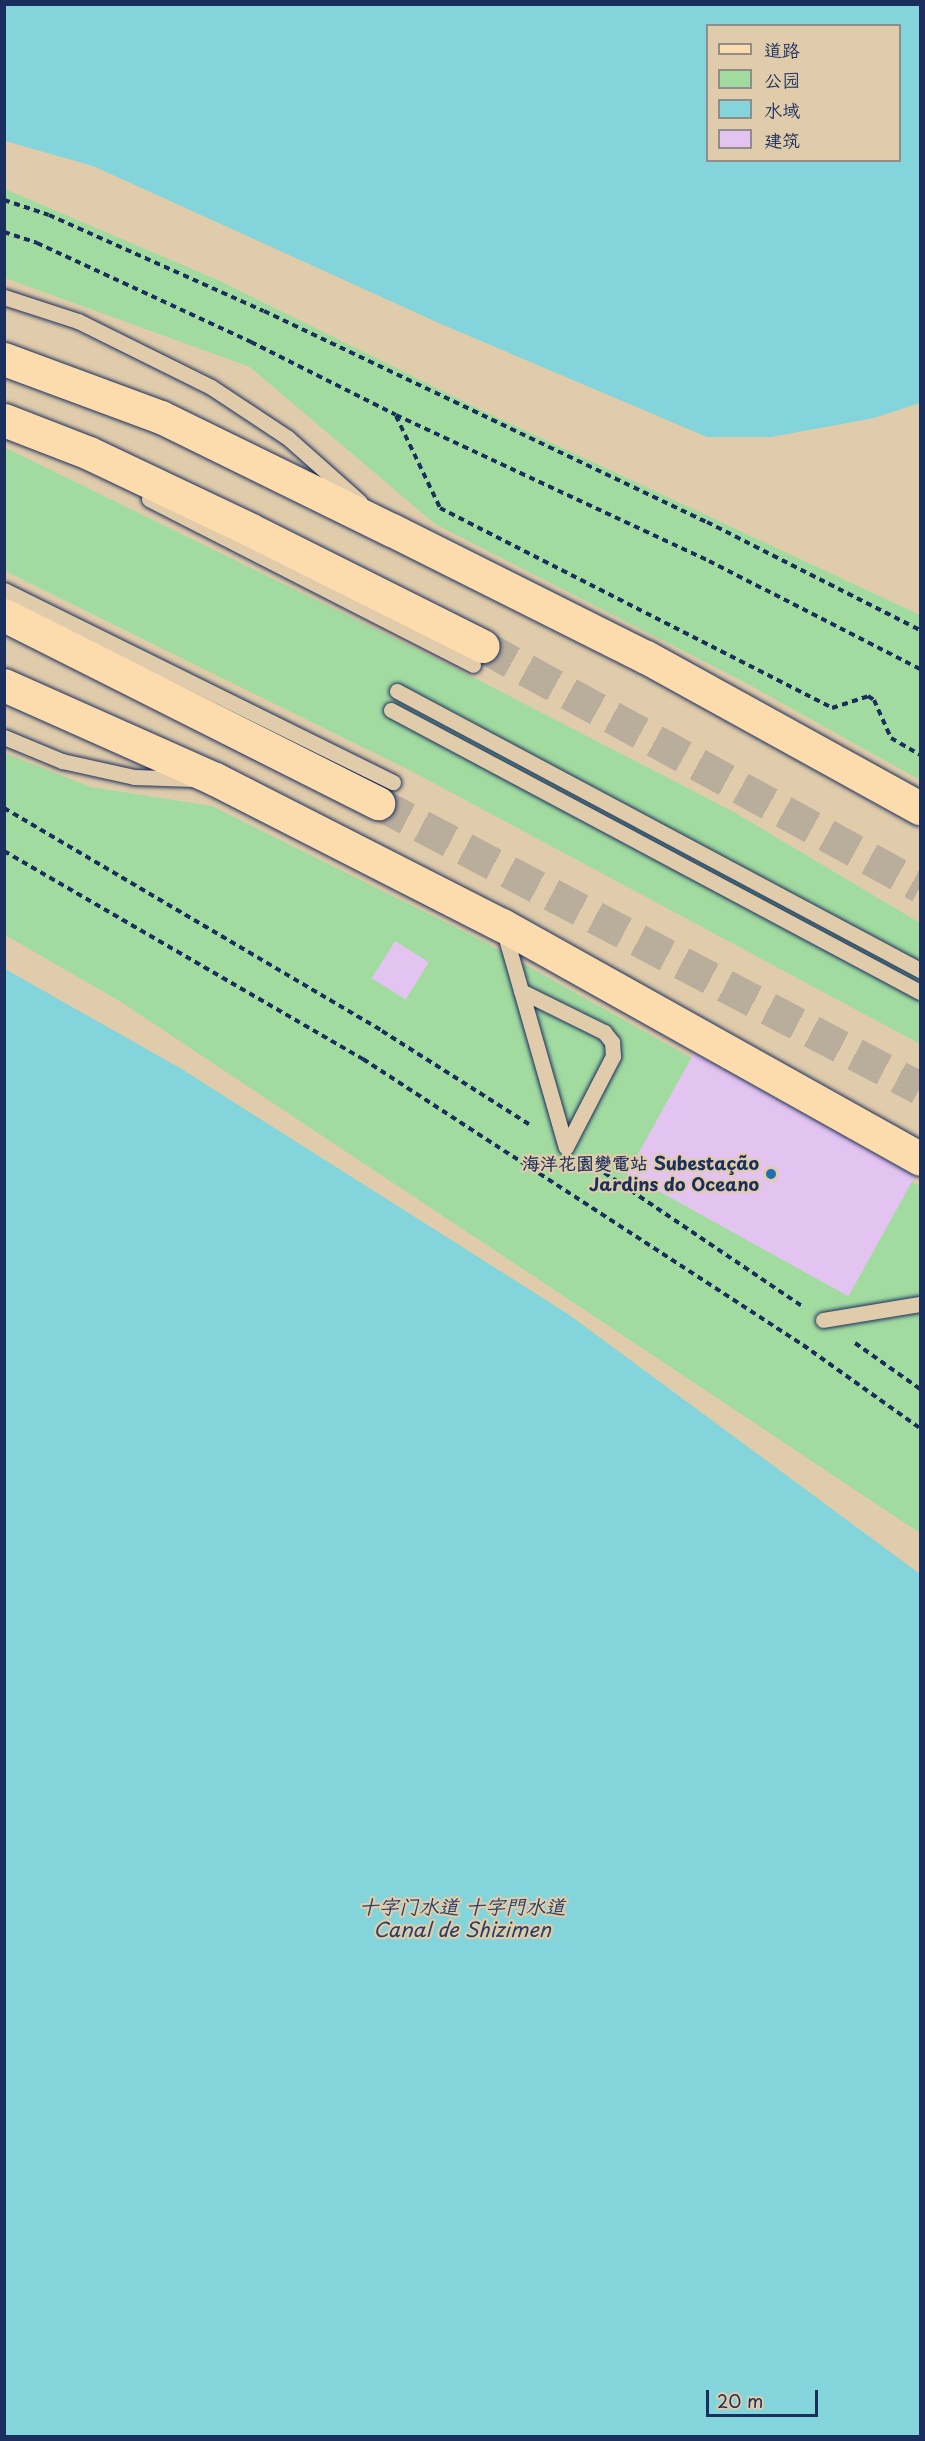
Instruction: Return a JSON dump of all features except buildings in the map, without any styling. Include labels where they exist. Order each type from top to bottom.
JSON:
[{"type":"main road","points":[[4,359],[161,417],[392,530],[646,657],[921,808]]},
{"type":"main road","points":[[4,420],[89,453],[230,520],[478,656]]},
{"type":"main road","points":[[4,615],[386,793]]},
{"type":"main road","points":[[4,685],[215,779],[502,925],[921,1159]]},
{"type":"lane","points":[[4,297],[78,321],[249,409],[392,530]]},
{"type":"lane","points":[[4,433],[86,467],[478,656]]},
{"type":"lane","points":[[4,590],[386,793]]},
{"type":"lane","points":[[398,691],[921,970]]},
{"type":"lane","points":[[392,710],[921,992]]},
{"type":"lane","points":[[4,737],[62,761],[134,777],[215,779]]},
{"type":"lane","points":[[502,925],[566,1147]]},
{"type":"lane","points":[[521,991],[604,1032],[612,1042],[613,1056],[566,1147]]},
{"type":"lane","points":[[823,1320],[921,1304]]},
{"type":"path","points":[[4,200],[49,215],[264,311],[707,522],[921,630]]},
{"type":"path","points":[[4,232],[37,243],[251,342],[396,415],[710,561],[921,669]]},
{"type":"path","points":[[396,415],[440,508],[832,708],[868,696],[874,700],[891,738],[921,755]]},
{"type":"path","points":[[4,808],[382,1031],[566,1147],[823,1320],[921,1389]]},
{"type":"path","points":[[4,851],[363,1059],[803,1345],[921,1428]]},
{"type":"green space","points":[[5,189],[220,281],[481,410],[920,615],[920,780],[744,682],[435,524],[250,367],[5,278]]},
{"type":"green space","points":[[4,447],[457,669],[732,811],[920,923],[920,1044],[411,771],[5,571]]},
{"type":"green space","points":[[4,753],[91,787],[212,806],[483,941],[920,1186],[920,1533],[121,1002],[5,935]]},
{"type":"water","points":[[4,5],[920,5],[920,403],[874,418],[771,437],[707,437],[441,324],[93,166],[5,141]]},
{"type":"water","name":"十字门水道 十字門水道 Canal de Shizimen","points":[[5,969],[180,1068],[568,1314],[920,1574],[920,2436],[5,2436]]},
{"type":"tunnel","points":[[483,646],[920,886]]},
{"type":"tunnel","points":[[378,803],[920,1088]]},
{"type":"place","name":"海洋花園變電站 Subestação Jardins do Oceano","points":[[771,1174]]}]
